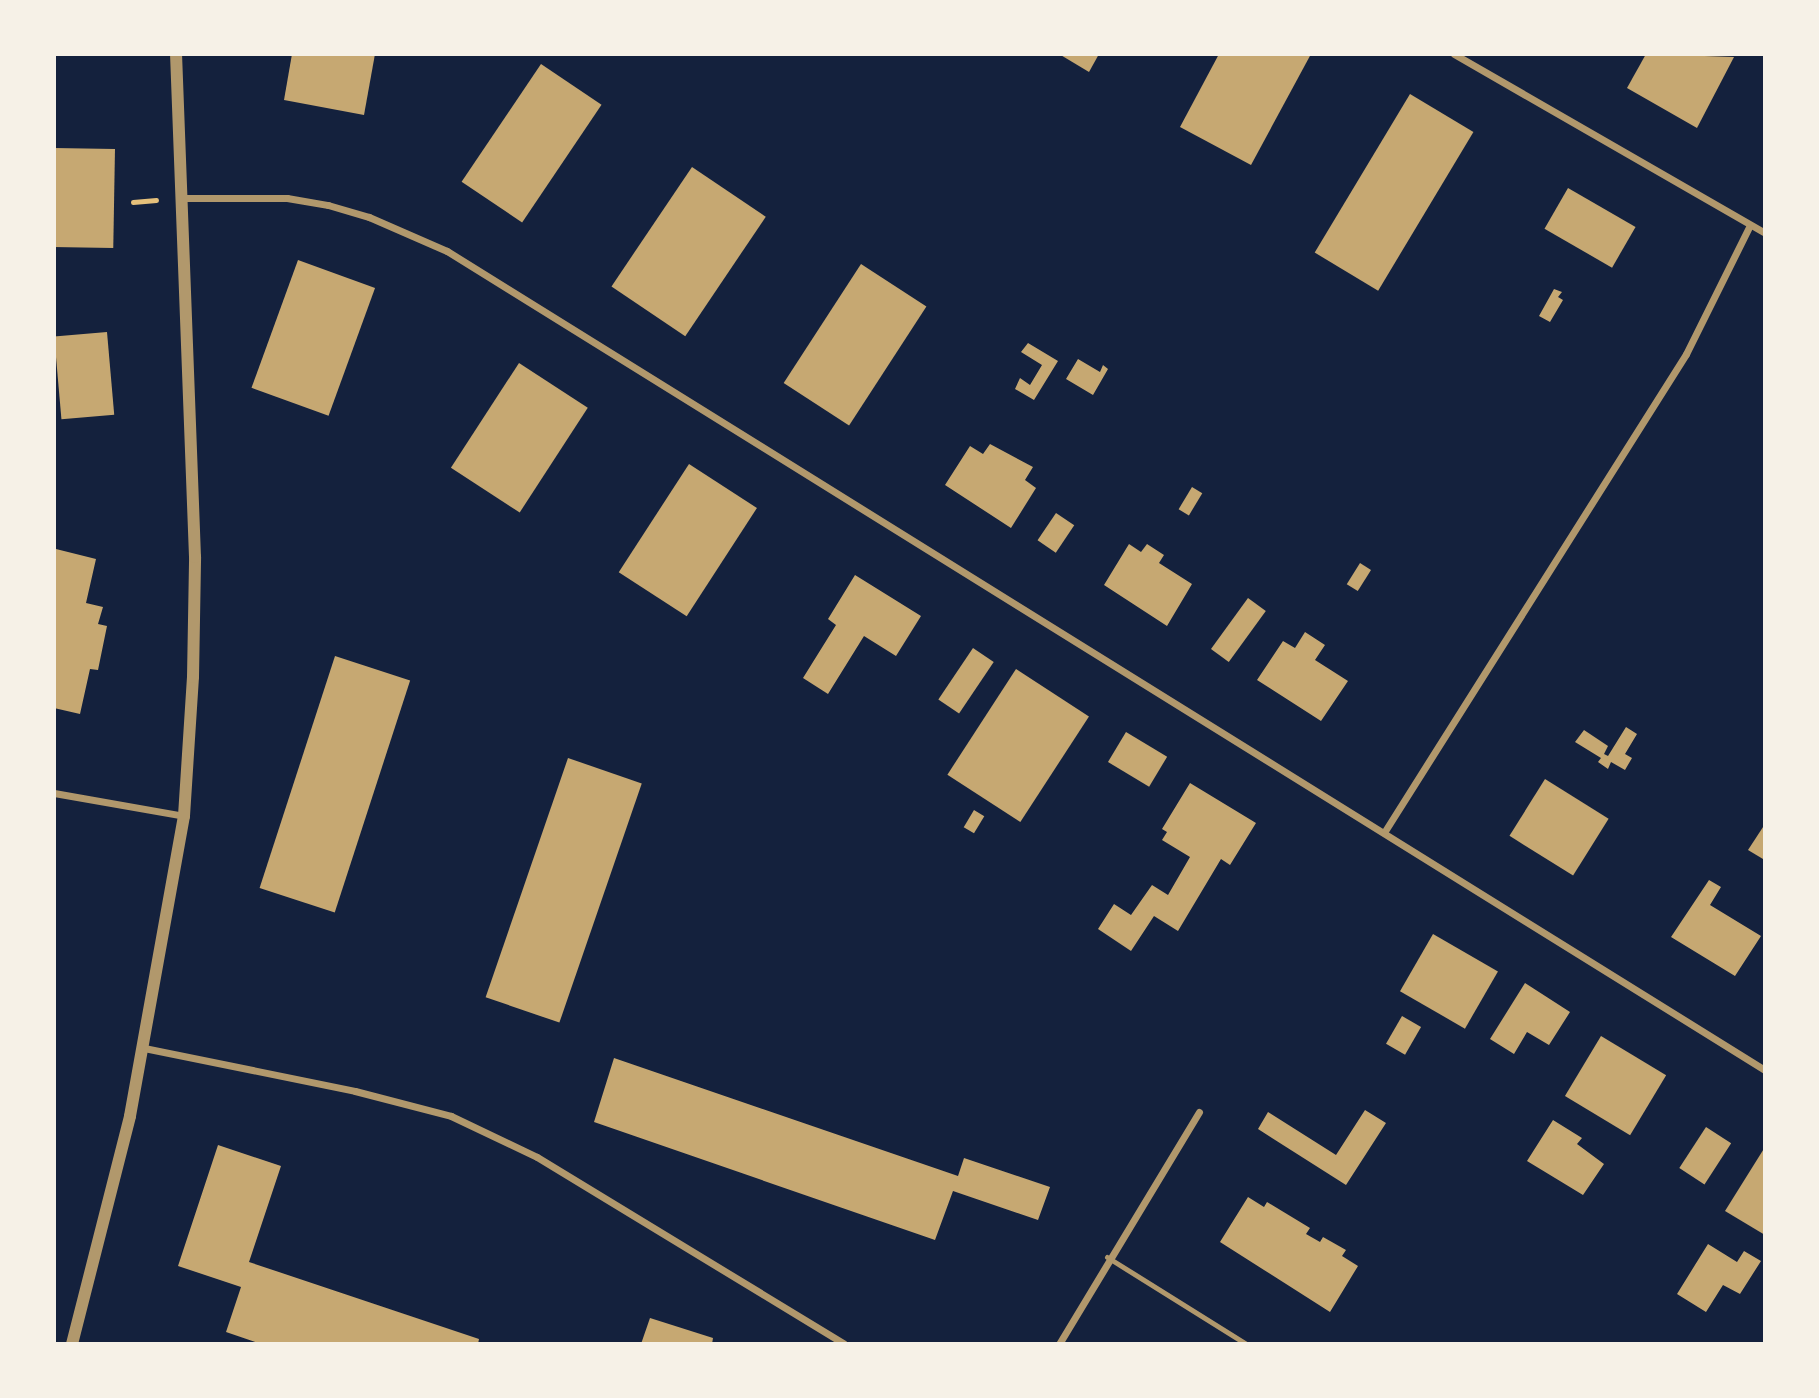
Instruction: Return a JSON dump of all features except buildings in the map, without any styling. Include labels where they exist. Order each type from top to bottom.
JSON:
[{"type":"street","points":[[72,1344],[144,1048],[184,816],[193,677],[195,557],[176,54]]},
{"type":"street","points":[[1454,54],[1765,233]]},
{"type":"street","points":[[182,198],[287,198],[328,205],[369,217],[447,251],[1385,831],[1765,1070]]},
{"type":"street","points":[[1385,831],[1686,354],[1750,225]]},
{"type":"street","points":[[54,793],[184,816]]},
{"type":"street","points":[[144,1048],[355,1091],[451,1116],[537,1157],[844,1344]]},
{"type":"street","points":[[1059,1344],[1107,1257],[1199,1112]]},
{"type":"lane","points":[[1107,1257],[1246,1344]]}]
